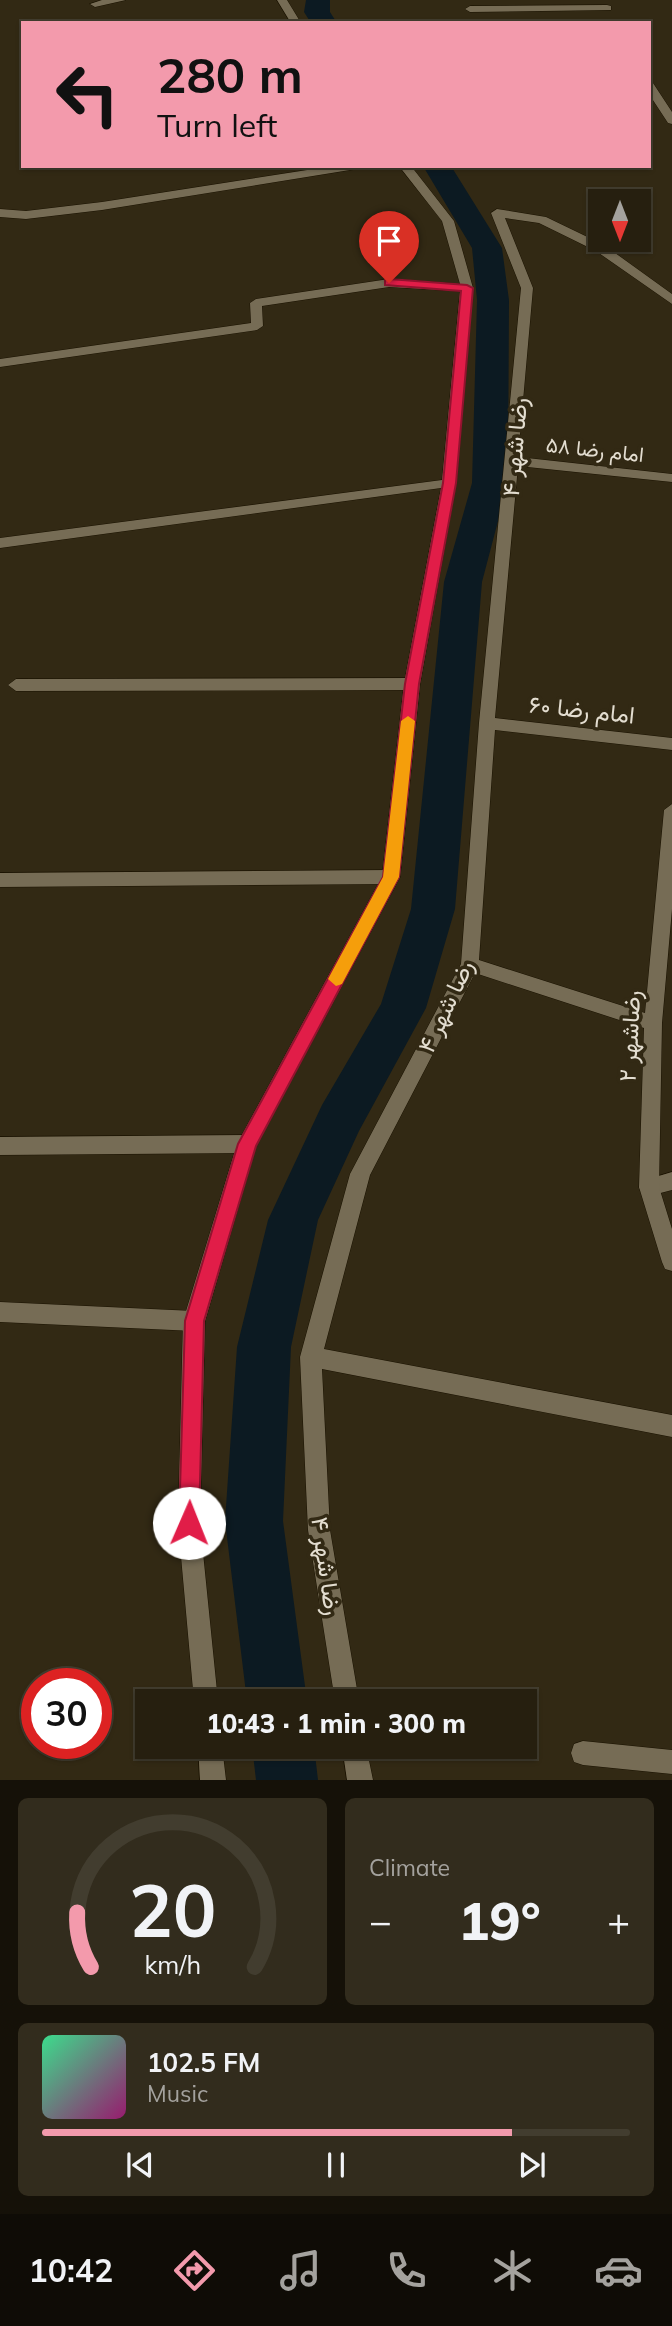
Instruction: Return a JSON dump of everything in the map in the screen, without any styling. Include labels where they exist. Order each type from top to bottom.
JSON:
[{"type":"street","points":[[95,4],[121,0]]},
{"type":"street","points":[[282,0],[295,21]]},
{"type":"street","points":[[470,9],[608,8]]},
{"type":"street","points":[[651,88],[672,121]]},
{"type":"street","points":[[0,213],[26,215],[102,206],[343,168]]},
{"type":"street","points":[[205,1689],[189,1523],[194,1321],[247,1144],[391,877],[412,684],[449,483],[467,288],[448,221],[407,168]]},
{"type":"street","name":"رضا شهر ۴","points":[[345,1689],[319,1530],[311,1357],[360,1174],[470,964],[487,723],[527,288],[497,213],[542,220],[600,248],[672,300]]},
{"type":"street","points":[[0,363],[257,326],[256,303],[389,283],[467,288]]},
{"type":"street","name":"امام رضا ۵۸","points":[[513,461],[672,478]]},
{"type":"street","points":[[0,543],[449,483]]},
{"type":"street","points":[[16,685],[412,684]]},
{"type":"street","name":"امام رضا ۶۰","points":[[487,723],[672,744]]},
{"type":"street","name":"رضاشهر ۲","points":[[672,810],[653,1023],[649,1187],[672,1262]]},
{"type":"street","points":[[0,880],[391,877]]},
{"type":"street","points":[[470,964],[653,1023]]},
{"type":"street","points":[[0,1146],[247,1144]]},
{"type":"street","points":[[649,1187],[672,1181]]},
{"type":"street","points":[[0,1312],[194,1321]]},
{"type":"street","points":[[311,1357],[672,1426]]},
{"type":"street","points":[[583,1753],[672,1762]]},
{"type":"street","points":[[211,1759],[213,1780]]},
{"type":"street","points":[[356,1759],[360,1780]]},
{"type":"waterway","points":[[318,0],[317,12],[323,21]]},
{"type":"waterway","points":[[275,1689],[254,1521],[264,1347],[293,1220],[339,1120],[403,1008],[433,909],[463,582],[490,483],[493,300],[487,248],[438,168]]},
{"type":"waterway","points":[[285,1759],[287,1780]]},
{"type":"slow traffic","points":[[336,979],[391,877],[408,721]]},
{"type":"route","points":[[189,1523],[194,1321],[247,1144],[391,877],[412,684],[449,483],[467,288],[389,283]]}]
